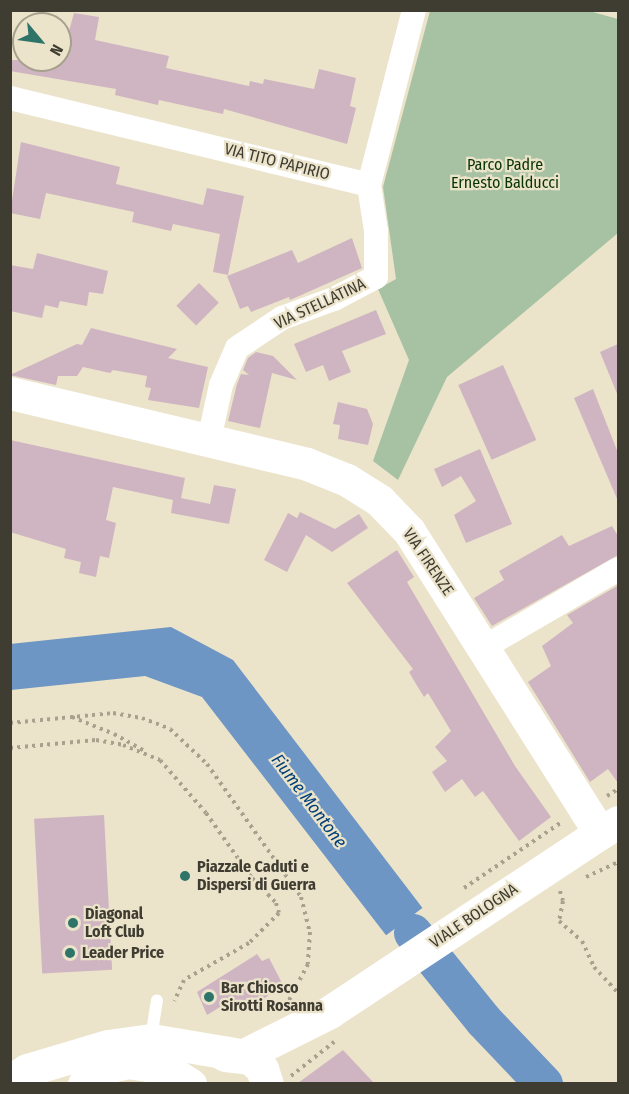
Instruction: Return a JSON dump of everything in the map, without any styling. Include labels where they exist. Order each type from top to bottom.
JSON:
[{"type":"main road","name":"VIA FIRENZE","points":[[10,393],[307,464],[347,480],[380,501],[409,531],[483,648],[609,828]]},
{"type":"main road","name":"VIALE BOLOGNA","points":[[202,1083],[214,1061],[240,1054],[338,1007],[609,828]]},
{"type":"main road","name":"VIALE BOLOGNA","points":[[275,1082],[294,1049],[338,1007]]},
{"type":"main road","points":[[16,1075],[108,1046],[151,1040],[240,1054],[257,1063],[275,1082]]},
{"type":"main road","points":[[84,1083],[111,1066],[128,1062],[164,1068],[190,1083]]},
{"type":"street","points":[[369,185],[414,10]]},
{"type":"street","name":"VIA TITO PAPIRIO","points":[[10,98],[369,185]]},
{"type":"street","name":"VIA STELLATINA","points":[[209,440],[221,386],[237,348],[282,318],[334,299],[376,277],[376,231],[369,185]]},
{"type":"street","points":[[483,648],[618,569]]},
{"type":"lane","points":[[151,1040],[157,1000]]},
{"type":"path","points":[[10,723],[113,713],[142,718],[170,729],[207,764],[301,897],[310,932],[307,963],[285,1008]]},
{"type":"path","points":[[71,717],[114,734],[160,760],[206,813],[279,913],[249,943],[184,981],[171,1008]]},
{"type":"path","points":[[10,748],[96,740],[123,745],[160,760]]},
{"type":"path","points":[[582,879],[618,862]]},
{"type":"path","points":[[560,891],[563,901],[559,921],[582,941],[594,967],[618,993]]},
{"type":"path","points":[[275,1082],[308,1062]]},
{"type":"green space","name":"Parco Padre Ernesto Balducci","points":[[430,11],[589,11],[618,19],[618,233],[447,377],[398,480],[373,461],[409,360],[378,289],[396,279],[383,187]]},
{"type":"water","points":[[171,627],[233,660],[463,961],[426,987],[202,697],[145,676],[11,690],[10,644]]},
{"type":"pier","points":[[425,906],[467,961],[425,992],[383,937]]},
{"type":"building","points":[[74,13],[99,17],[95,40],[169,56],[166,68],[249,86],[250,81],[263,84],[264,79],[314,89],[319,69],[356,78],[350,106],[356,108],[347,144],[224,109],[223,114],[159,100],[158,105],[115,95],[116,89],[16,72],[72,72]]},
{"type":"building","points":[[21,142],[120,167],[116,184],[203,205],[207,188],[244,196],[228,275],[213,272],[220,234],[173,224],[171,231],[132,222],[134,212],[46,193],[40,219],[10,213]]},
{"type":"building","points":[[352,238],[362,268],[290,300],[289,297],[251,312],[248,306],[240,309],[227,276],[292,250],[298,263]]},
{"type":"building","points":[[37,253],[108,271],[103,294],[89,292],[87,306],[60,301],[58,308],[45,305],[42,318],[10,311],[10,265],[33,269]]},
{"type":"building","points":[[199,283],[219,303],[196,325],[176,306]]},
{"type":"building","points":[[376,310],[386,334],[342,351],[351,372],[329,381],[323,365],[306,372],[294,344]]},
{"type":"building","points":[[91,328],[177,349],[168,358],[208,367],[199,408],[148,400],[151,388],[145,387],[147,376],[113,370],[110,373],[83,367],[77,376],[58,376],[56,385],[10,375],[77,344],[82,345]]},
{"type":"building","points":[[618,344],[618,396],[600,352]]},
{"type":"building","points":[[256,352],[273,356],[297,380],[272,373],[260,428],[228,421],[241,374],[249,375],[243,370],[248,358]]},
{"type":"building","points":[[503,365],[536,440],[492,460],[458,385]]},
{"type":"building","points":[[593,389],[618,453],[618,501],[574,398]]},
{"type":"building","points":[[338,402],[367,409],[373,424],[368,445],[338,439],[340,425],[333,424]]},
{"type":"building","points":[[10,440],[185,478],[181,498],[210,504],[214,485],[236,489],[229,524],[171,513],[173,500],[113,487],[106,520],[116,523],[109,558],[100,556],[96,577],[79,573],[81,562],[64,558],[66,549],[10,532]]},
{"type":"building","points":[[480,449],[512,524],[466,543],[454,515],[476,501],[461,476],[442,487],[434,469]]},
{"type":"building","points":[[300,512],[335,529],[359,514],[368,528],[332,552],[306,535],[287,572],[264,560],[288,513],[297,518]]},
{"type":"building","points":[[612,526],[618,536],[618,555],[492,626],[474,598],[504,580],[499,571],[562,535],[569,546]]},
{"type":"building","points":[[397,550],[414,577],[407,582],[515,766],[551,817],[519,841],[483,791],[475,797],[462,779],[445,792],[432,772],[447,761],[435,747],[451,731],[428,693],[424,697],[416,684],[409,672],[413,669],[347,583]]},
{"type":"building","points":[[617,586],[618,783],[608,769],[590,782],[528,682],[551,666],[542,646],[573,623],[567,615]]},
{"type":"building","points":[[104,815],[112,970],[42,973],[34,819]]},
{"type":"building","points":[[257,954],[262,961],[269,958],[283,985],[250,1009],[243,1011],[225,1004],[207,1015],[197,992]]},
{"type":"building","points":[[343,1050],[374,1083],[298,1083]]},
{"type":"waterway","name":"Fiume Montone","points":[[413,933],[484,1021],[544,1084]]},
{"type":"place","name":"Piazzale Caduti e Dispersi di Guerra","points":[[185,876]]},
{"type":"place","name":"Diagonal Loft Club","points":[[73,923]]},
{"type":"place","name":"Leader Price","points":[[70,953]]},
{"type":"place","name":"Bar Chiosco Sirotti Rosanna","points":[[209,997]]}]
